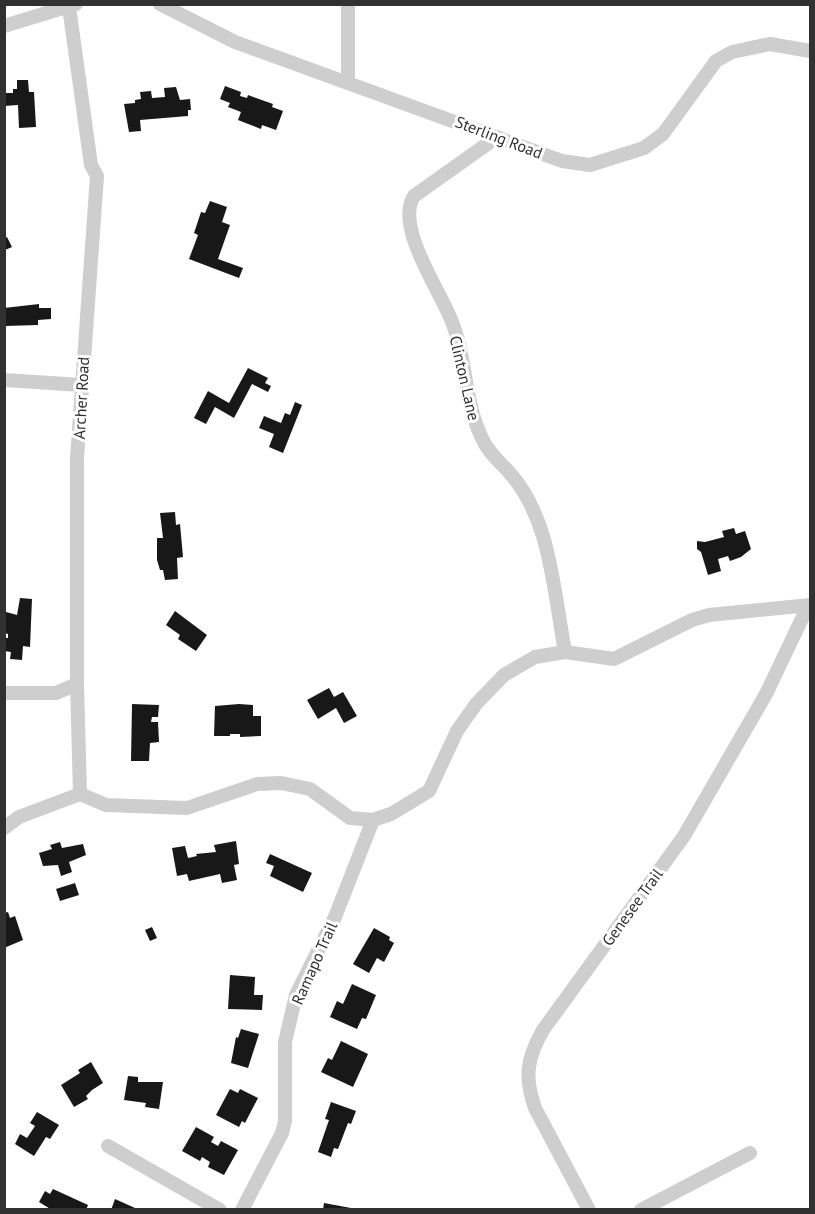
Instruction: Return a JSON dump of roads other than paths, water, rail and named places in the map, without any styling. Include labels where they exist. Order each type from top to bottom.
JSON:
[{"type":"street","name":"Sterling Road","points":[[160,4],[235,42],[571,162],[590,165],[628,154],[663,134],[703,77],[716,62],[732,52],[770,44],[810,51]]},
{"type":"street","points":[[348,4],[348,81]]},
{"type":"street","points":[[4,27],[72,6]]},
{"type":"street","name":"Archer Road","points":[[72,6],[91,165],[97,176],[77,468],[77,684],[80,794]]},
{"type":"street","name":"Clinton Lane","points":[[497,136],[414,196],[408,204],[408,217],[419,252],[452,320],[474,421],[486,446],[510,473],[530,503],[543,535],[565,652]]},
{"type":"street","points":[[4,380],[81,386]]},
{"type":"street","points":[[4,828],[19,817],[80,794],[106,805],[187,808],[257,783],[281,783],[310,789],[350,818],[373,820],[391,814],[429,791],[457,731],[476,704],[504,675],[535,657],[565,652],[614,659],[692,620],[709,615],[809,606]]},
{"type":"street","name":"Genesee Trail","points":[[589,1209],[534,1108],[528,1072],[531,1051],[543,1030],[684,836],[766,694],[809,606]]},
{"type":"street","points":[[4,693],[56,693],[77,684]]},
{"type":"street","name":"Ramapo Trail","points":[[242,1209],[282,1133],[285,1121],[285,1042],[296,995],[335,917],[373,820]]},
{"type":"street","points":[[108,1146],[220,1209]]},
{"type":"street","points":[[641,1209],[750,1153]]}]
